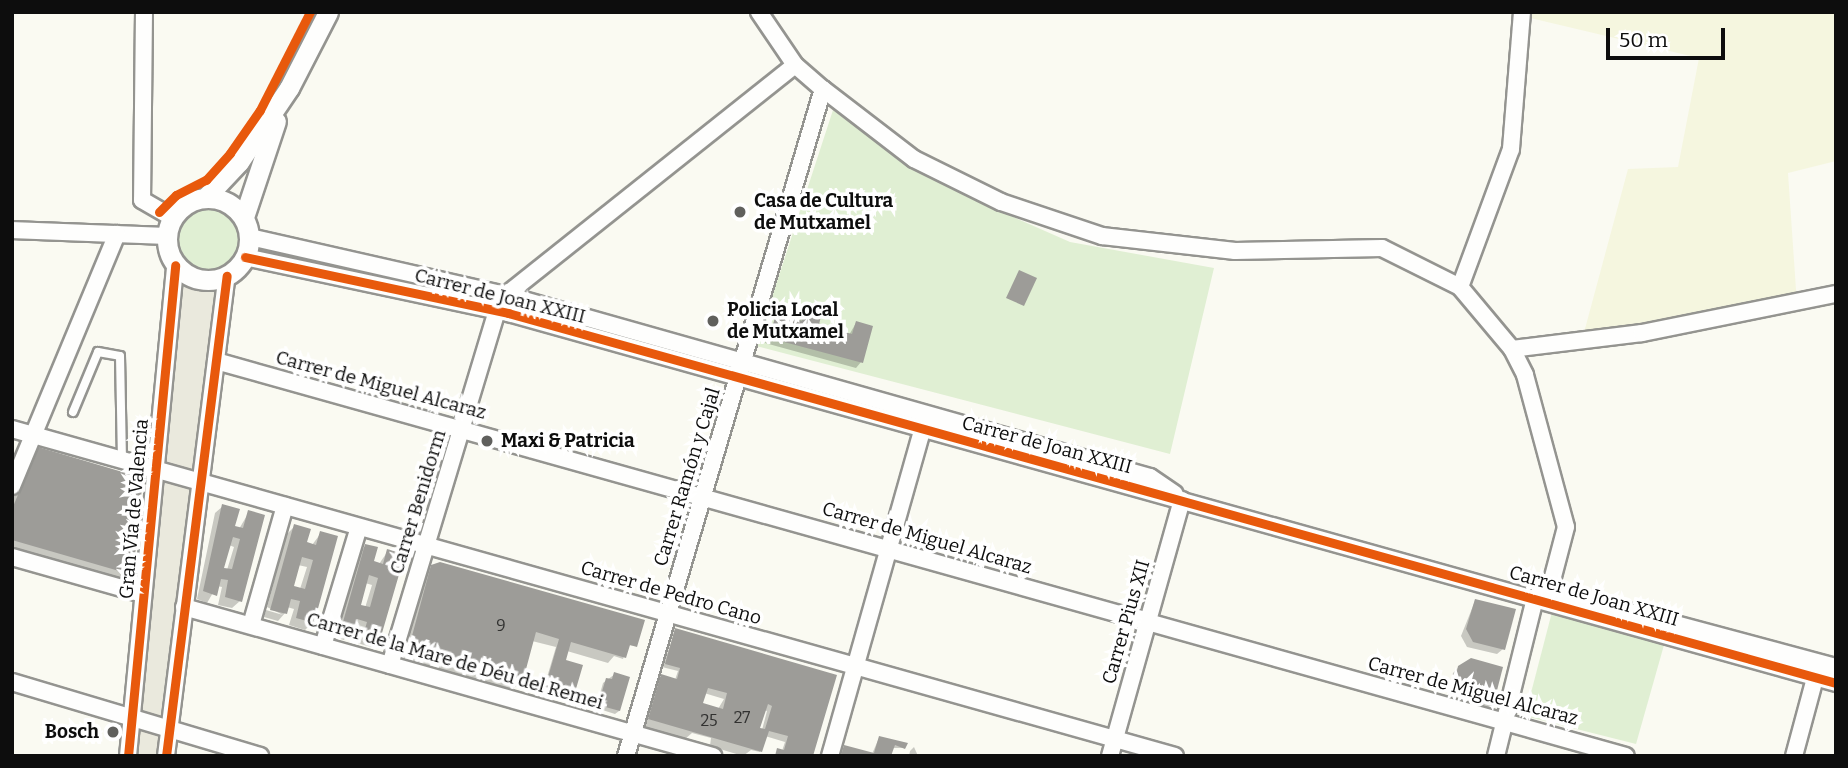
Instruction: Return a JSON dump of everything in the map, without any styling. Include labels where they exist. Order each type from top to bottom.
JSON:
[{"type":"street","points":[[144,12],[142,200],[172,217]]},
{"type":"street","points":[[206,197],[239,162],[289,88],[328,12]]},
{"type":"street","points":[[759,12],[795,65],[823,89],[914,159],[1001,202],[1102,236],[1235,251],[1382,248],[1460,287],[1512,349],[1525,375],[1566,527],[1550,588],[1535,598],[1496,756]]},
{"type":"street","points":[[1460,287],[1511,149],[1522,12]]},
{"type":"street","points":[[506,295],[795,65]]},
{"type":"street","points":[[244,217],[289,88]]},
{"type":"street","name":"Carrer Ramón y Cajal","points":[[626,756],[823,89]]},
{"type":"street","points":[[166,756],[227,276],[245,257],[250,237],[244,217],[221,199],[206,197],[187,203],[172,217],[166,236],[175,265],[199,279],[227,276]]},
{"type":"street","points":[[12,230],[166,236]]},
{"type":"street","points":[[12,486],[117,234]]},
{"type":"street","name":"Carrer de Joan XXIII","points":[[250,237],[506,295],[741,369],[922,430],[1535,598],[1817,670],[1836,667]]},
{"type":"street","name":"Carrer de Joan XXIII","points":[[245,257],[503,311],[741,369],[1150,477],[1182,500]]},
{"type":"street","name":"Gran Vía de Valencia","points":[[128,756],[175,265]]},
{"type":"street","points":[[1512,349],[1642,333],[1836,294]]},
{"type":"street","name":"Carrer de Joan XXIII","points":[[503,311],[506,295]]},
{"type":"street","name":"Carrer Benidorm","points":[[390,665],[462,429],[503,311]]},
{"type":"street","name":"Carrer de Miguel Alcaraz","points":[[216,361],[1626,756]]},
{"type":"street","name":"Carrer de Pedro Cano","points":[[12,429],[1175,756]]},
{"type":"street","points":[[830,756],[922,430]]},
{"type":"street","name":"Carrer Pius XII","points":[[1110,756],[1182,500]]},
{"type":"street","points":[[251,625],[285,506]]},
{"type":"street","points":[[323,646],[359,527]]},
{"type":"street","points":[[12,557],[143,594]]},
{"type":"street","name":"Carrer de Joan XXIII","points":[[1504,589],[1550,588],[1817,670],[1836,683]]},
{"type":"street","name":"Carrer de la Mare de Déu del Remei","points":[[184,607],[713,756]]},
{"type":"street","points":[[1794,756],[1817,670]]},
{"type":"street","points":[[12,682],[131,720],[260,756]]},
{"type":"lane","points":[[73,412],[98,352],[120,356],[122,460]]},
{"type":"green space","points":[[1522,12],[1836,12],[1836,161],[1788,173],[1797,304],[1582,340],[1628,169],[1678,167],[1699,58],[1522,16]]},
{"type":"green space","points":[[833,110],[902,160],[968,197],[1070,242],[1214,268],[1170,454],[756,346]]},
{"type":"green space","points":[[207,206],[220,209],[230,216],[237,226],[240,239],[237,252],[230,262],[220,269],[207,272],[194,269],[184,262],[177,252],[174,239],[177,226],[184,216],[194,209]]},
{"type":"green space","points":[[1552,612],[1664,645],[1636,744],[1525,716]]},
{"type":"shaded area","points":[[178,276],[202,288],[222,284],[197,477],[160,468]]},
{"type":"shaded area","points":[[158,475],[197,485],[166,727],[136,717]]},
{"type":"shaded area","points":[[135,725],[164,734],[162,756],[132,756]]},
{"type":"building","points":[[1019,270],[1037,278],[1024,306],[1006,298]]},
{"type":"building","points":[[805,307],[822,311],[819,325],[852,334],[856,321],[873,326],[863,363],[769,338],[776,314],[802,321]]},
{"type":"building","points":[[38,447],[143,478],[133,575],[12,540],[12,509]]},
{"type":"building","points":[[222,504],[240,509],[235,526],[243,528],[248,510],[265,515],[242,602],[225,597],[228,580],[221,579],[217,596],[203,591]],"holes":[[[233,537],[240,539],[232,569],[224,568]]]},
{"type":"building","points":[[294,524],[311,529],[307,542],[316,545],[320,531],[338,536],[314,623],[296,618],[300,601],[291,599],[287,614],[270,610]],"holes":[[[302,557],[313,560],[305,589],[294,586]]]},
{"type":"building","points":[[365,544],[378,547],[374,561],[383,564],[387,549],[405,554],[380,640],[363,636],[367,622],[357,619],[353,633],[341,629]],"holes":[[[369,575],[378,578],[370,607],[361,605]]]},
{"type":"building","points":[[440,562],[645,620],[637,647],[630,645],[626,658],[571,642],[566,660],[583,665],[573,699],[544,691],[559,639],[536,632],[522,684],[408,651],[431,565]]},
{"type":"building","points":[[1475,599],[1516,609],[1505,650],[1473,642],[1466,629]]},
{"type":"building","points":[[675,628],[837,675],[813,756],[775,756],[777,748],[784,750],[788,736],[769,731],[762,752],[648,719],[661,674],[677,679],[680,668],[665,664]],"holes":[[[708,688],[727,693],[723,709],[703,703]],[[768,704],[772,706],[765,729],[760,728]]]},
{"type":"building","points":[[1471,658],[1503,667],[1493,706],[1452,695],[1458,666]]},
{"type":"building","points":[[614,672],[630,677],[620,711],[598,705],[606,678],[612,679]]},
{"type":"building","points":[[879,736],[908,743],[905,749],[895,745],[891,756],[841,756],[844,745],[874,753]]},
{"type":"cycle path","points":[[159,212],[176,195],[206,180],[230,153],[260,110],[310,12]]},
{"type":"cycle path","points":[[245,257],[508,313],[1836,683]]},
{"type":"cycle path","points":[[128,756],[175,265]]},
{"type":"cycle path","points":[[166,756],[227,276]]},
{"type":"place","name":"Casa de Cultura de Mutxamel","points":[[740,212]]},
{"type":"place","name":"Policia Local de Mutxamel","points":[[713,321]]},
{"type":"place","name":"Maxi & Patricia","points":[[487,441]]},
{"type":"place","name":"Bosch","points":[[113,732]]}]
